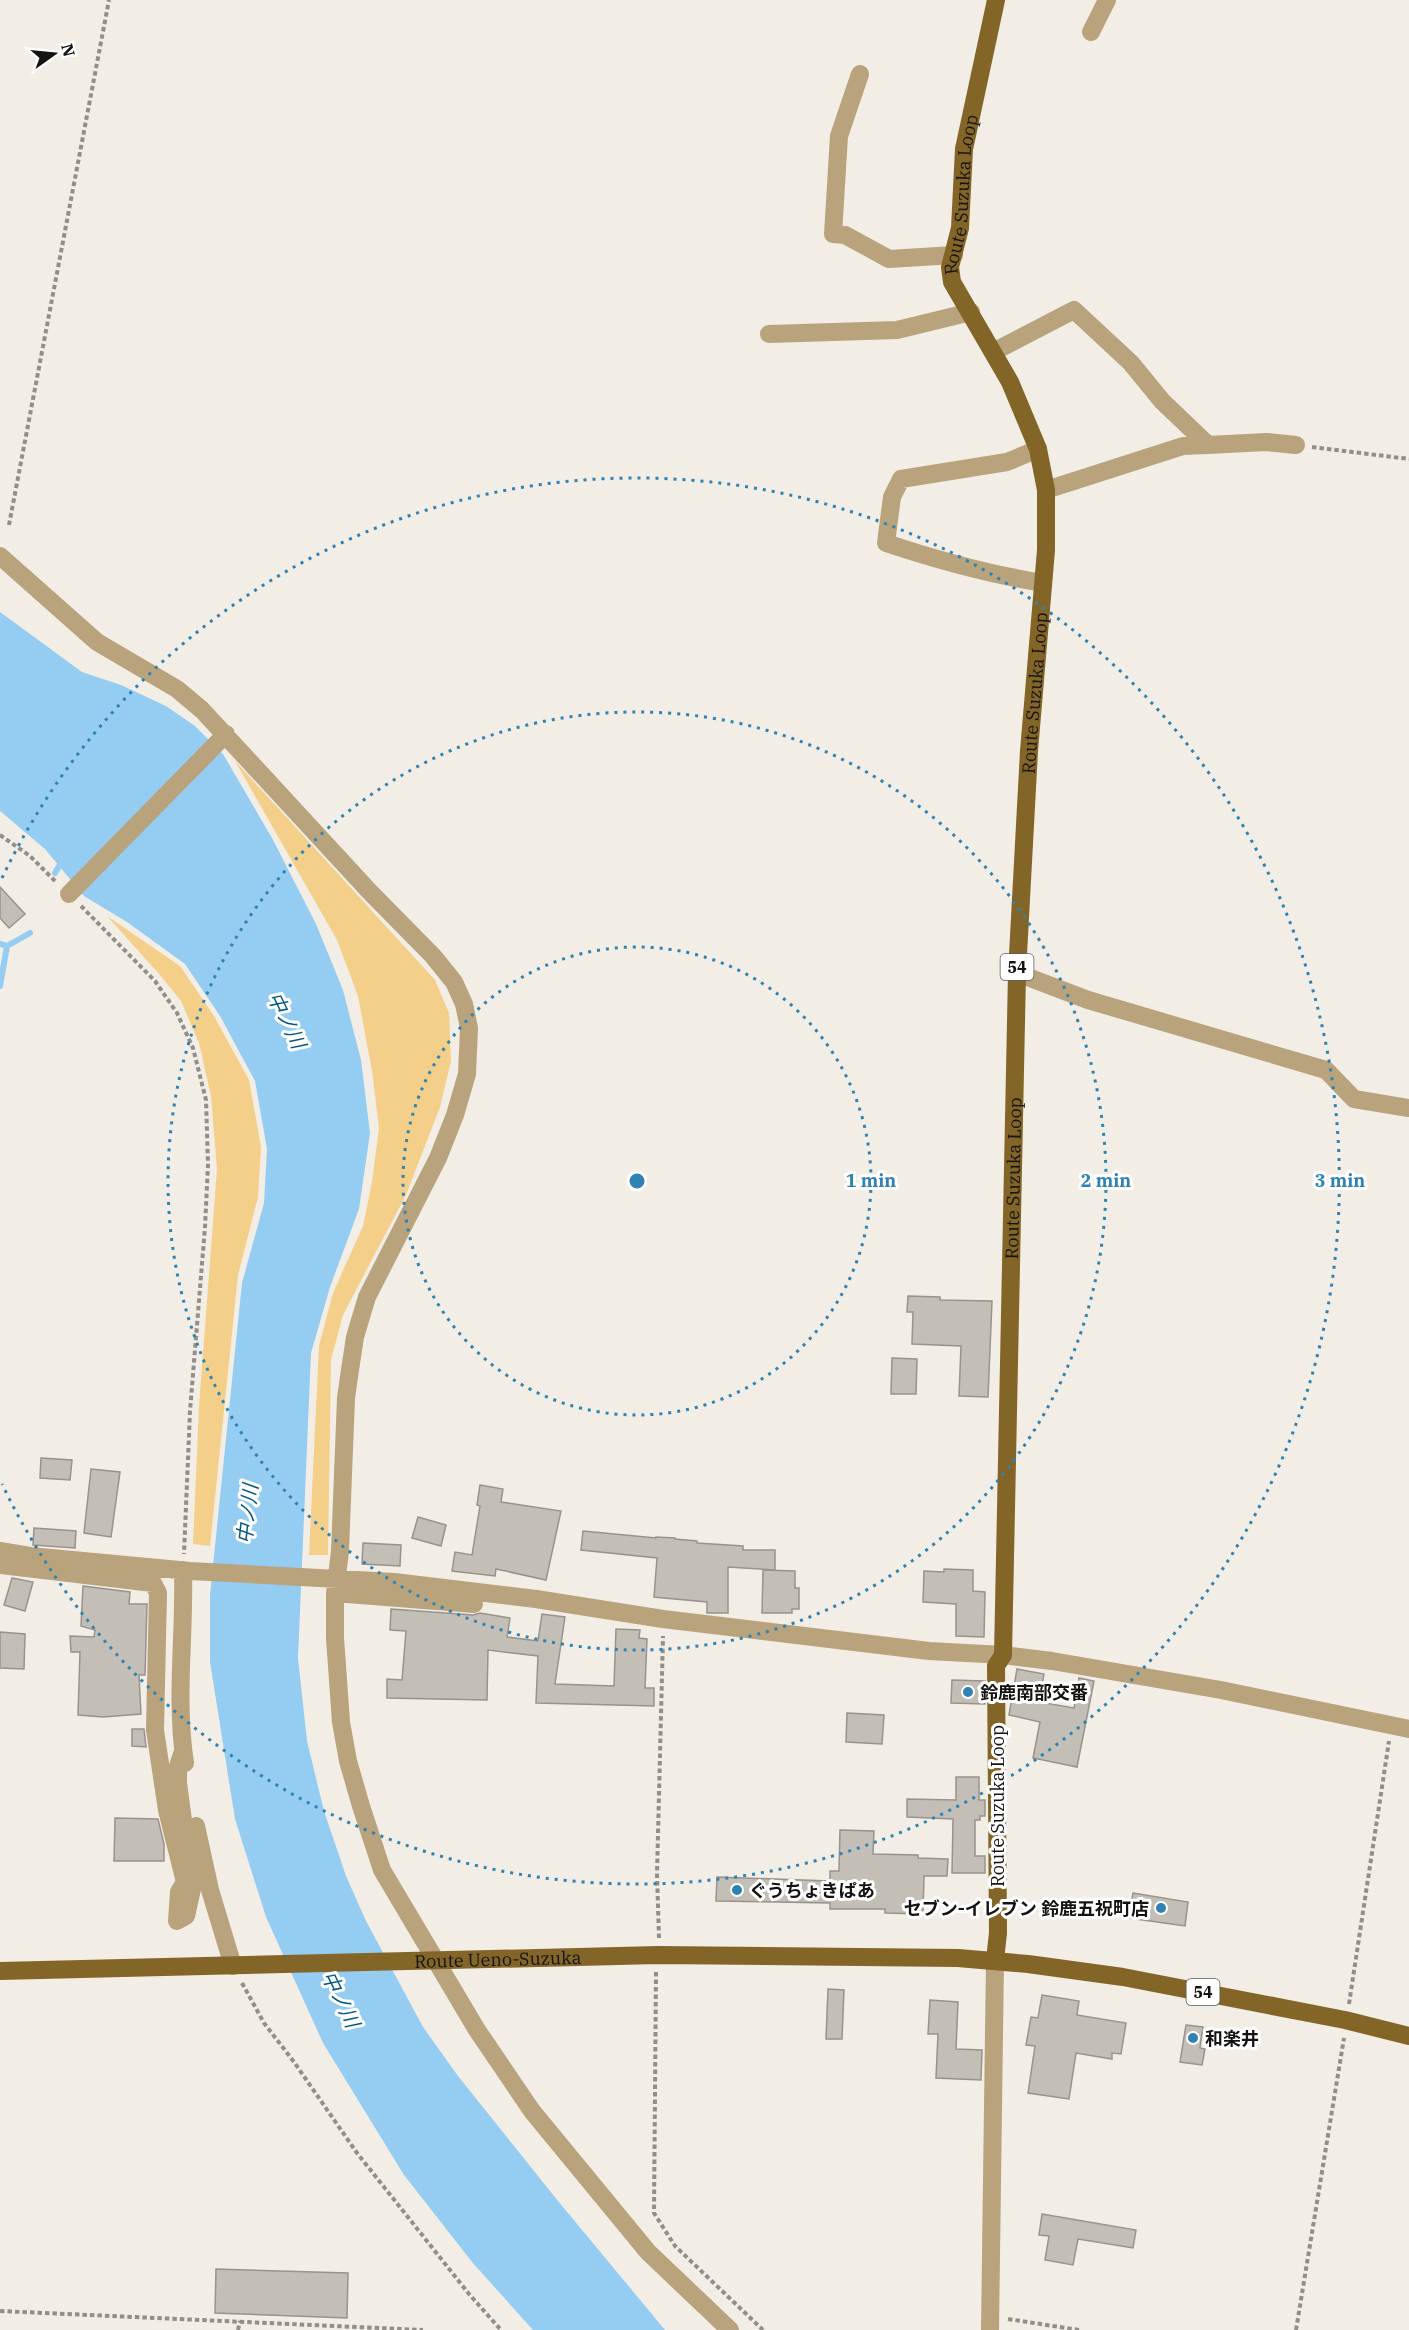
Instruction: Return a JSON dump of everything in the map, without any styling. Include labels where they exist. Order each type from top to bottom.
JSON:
[{"type":"main road","name":"Route Suzuka Loop","points":[[995,1960],[998,1933],[996,1666],[1003,1655],[1017,973],[1029,751],[1043,583],[1046,490],[1038,449],[1010,382],[952,282],[950,267],[960,228],[964,149],[996,0]]},
{"type":"main road","name":"Route Ueno-Suzuka","points":[[0,1971],[658,1955],[995,1960]]},
{"type":"main road","name":"54","points":[[995,1960],[1123,1977],[1345,2020],[1409,2036]]},
{"type":"street","points":[[1091,32],[1107,0]]},
{"type":"street","points":[[860,74],[839,136],[833,234],[845,235],[889,259],[954,255]]},
{"type":"street","points":[[993,351],[1074,310],[1131,363],[1162,401],[1208,445]]},
{"type":"street","points":[[769,334],[897,330],[971,312]]},
{"type":"street","points":[[1046,490],[1183,446],[1266,442],[1296,445]]},
{"type":"street","points":[[1038,449],[1007,462],[901,479],[892,497],[886,543],[953,565],[1043,583]]},
{"type":"street","points":[[0,556],[97,642],[177,689],[202,710],[370,892],[433,956],[454,982],[464,1004],[469,1028],[466,1074],[455,1115],[438,1158],[367,1297],[355,1336],[346,1398],[334,1584],[337,1684],[348,1761],[382,1870],[431,1961],[446,1975],[477,2030],[532,2111],[648,2252],[730,2330]]},
{"type":"street","points":[[69,894],[226,734]]},
{"type":"street","points":[[1017,973],[1088,1000],[1326,1070],[1354,1099],[1409,1108]]},
{"type":"street","points":[[0,1551],[30,1556],[334,1584],[394,1582],[536,1599],[663,1619],[929,1651],[1003,1655],[1052,1661],[1221,1690],[1400,1728]]},
{"type":"street","points":[[0,1565],[153,1583],[158,1593],[155,1713],[159,1765],[167,1810],[185,1882],[179,1892],[177,1921],[186,1916],[192,1889],[178,1783],[178,1766],[183,1751]]},
{"type":"street","points":[[187,1570],[179,1677],[183,1751],[210,1890],[233,1966]]},
{"type":"street","points":[[990,2323],[995,1960]]},
{"type":"path","points":[[9,525],[109,0]]},
{"type":"path","points":[[1296,445],[1409,459]]},
{"type":"path","points":[[0,835],[30,856],[154,981],[177,1013],[193,1048],[206,1100],[208,1166],[189,1411],[187,1570]]},
{"type":"path","points":[[663,1619],[657,1874],[654,2213],[675,2246],[763,2330]]},
{"type":"path","points":[[1296,2330],[1345,2020],[1400,1728]]},
{"type":"path","points":[[233,1966],[264,2023],[357,2153],[469,2294],[501,2330]]},
{"type":"path","points":[[0,2312],[423,2330]]},
{"type":"path","points":[[238,2330],[240,2321]]},
{"type":"path","points":[[990,2323],[1078,2330]]},
{"type":"shaded area","points":[[235,761],[435,980],[449,1013],[451,1061],[440,1107],[406,1195],[343,1315],[331,1360],[328,1555],[309,1555],[319,1346],[333,1293],[363,1226],[379,1128],[372,1071],[358,996],[337,940]]},
{"type":"shaded area","points":[[107,916],[180,966],[214,1016],[249,1080],[261,1147],[258,1197],[238,1275],[210,1546],[193,1544],[199,1406],[217,1169],[211,1096],[199,1043],[181,1001]]},
{"type":"water","name":"中ノ川","points":[[0,612],[82,672],[121,685],[166,706],[195,726],[223,754],[272,838],[316,924],[343,990],[361,1060],[370,1133],[359,1209],[330,1287],[311,1353],[298,1658],[307,1741],[324,1811],[346,1876],[366,1921],[423,2027],[458,2076],[665,2330],[533,2330],[472,2262],[404,2175],[323,2043],[266,1917],[235,1819],[210,1662],[210,1595],[242,1283],[264,1203],[267,1149],[255,1081],[220,1016],[185,964],[127,922],[84,896],[45,849],[0,811]]},
{"type":"building","points":[[0,887],[25,914],[9,928],[0,918]]},
{"type":"building","points":[[908,1296],[940,1297],[940,1300],[992,1301],[988,1397],[959,1396],[961,1346],[912,1344],[913,1312],[907,1312]]},
{"type":"building","points":[[892,1358],[917,1359],[916,1394],[891,1394]]},
{"type":"building","points":[[41,1458],[72,1460],[70,1480],[40,1478]]},
{"type":"building","points":[[91,1469],[120,1472],[111,1537],[84,1533]]},
{"type":"building","points":[[480,1485],[503,1489],[501,1502],[561,1511],[546,1580],[496,1569],[495,1576],[452,1571],[455,1552],[472,1555],[480,1506],[477,1505]]},
{"type":"building","points":[[418,1517],[446,1525],[441,1546],[412,1538]]},
{"type":"building","points":[[34,1528],[76,1531],[75,1548],[33,1545]]},
{"type":"building","points":[[583,1531],[743,1546],[743,1550],[775,1550],[775,1570],[728,1567],[728,1613],[707,1613],[707,1602],[654,1597],[657,1558],[581,1550]]},
{"type":"building","points":[[363,1543],[401,1545],[400,1566],[362,1564]]},
{"type":"building","points":[[944,1569],[973,1570],[973,1591],[985,1592],[984,1637],[956,1636],[956,1604],[923,1602],[924,1571],[944,1572]]},
{"type":"building","points":[[763,1570],[795,1571],[795,1588],[799,1588],[799,1609],[792,1609],[792,1613],[762,1613]]},
{"type":"building","points":[[12,1578],[33,1582],[25,1611],[4,1605]]},
{"type":"building","points":[[83,1586],[130,1592],[129,1604],[147,1604],[145,1675],[139,1675],[141,1714],[103,1717],[78,1715],[80,1652],[71,1652],[70,1636],[94,1637],[95,1630],[81,1626]]},
{"type":"building","points":[[391,1609],[473,1615],[480,1613],[510,1618],[507,1637],[538,1641],[542,1614],[565,1617],[555,1684],[614,1686],[616,1629],[640,1630],[639,1638],[647,1639],[645,1688],[654,1688],[654,1706],[536,1703],[538,1656],[488,1650],[487,1700],[387,1698],[387,1679],[402,1680],[406,1631],[390,1630]]},
{"type":"building","points":[[0,1632],[25,1634],[24,1669],[0,1668]]},
{"type":"building","points":[[1017,1669],[1044,1674],[1039,1702],[1074,1708],[1079,1678],[1094,1681],[1077,1767],[1033,1758],[1040,1722],[1009,1715]]},
{"type":"building","name":"鈴鹿南部交番","points":[[952,1680],[985,1681],[985,1704],[951,1703]]},
{"type":"building","points":[[847,1713],[884,1715],[882,1744],[846,1742]]},
{"type":"building","points":[[132,1729],[144,1729],[146,1747],[132,1746]]},
{"type":"building","points":[[956,1777],[979,1777],[979,1800],[985,1800],[985,1816],[980,1816],[980,1820],[975,1820],[975,1856],[985,1856],[985,1873],[952,1873],[953,1819],[907,1817],[907,1799],[956,1800]]},
{"type":"building","points":[[115,1818],[158,1819],[164,1844],[164,1861],[114,1861]]},
{"type":"building","points":[[840,1830],[874,1831],[873,1854],[918,1855],[918,1858],[948,1859],[947,1876],[924,1876],[923,1914],[885,1913],[885,1909],[830,1909],[830,1903],[716,1901],[717,1877],[830,1881],[830,1871],[839,1871]]},
{"type":"building","points":[[1133,1893],[1188,1902],[1185,1926],[1129,1918]]},
{"type":"building","points":[[828,1989],[844,1990],[842,2039],[826,2039]]},
{"type":"building","points":[[1042,1995],[1079,2001],[1077,2015],[1126,2023],[1121,2054],[1112,2053],[1112,2059],[1076,2053],[1069,2099],[1028,2093],[1035,2046],[1026,2045],[1031,2017],[1038,2018]]},
{"type":"building","points":[[930,2000],[958,2002],[956,2049],[982,2050],[981,2080],[936,2078],[938,2034],[928,2034]]},
{"type":"building","name":"和楽井","points":[[1186,2025],[1203,2027],[1200,2048],[1205,2049],[1202,2065],[1180,2062]]},
{"type":"building","points":[[1042,2214],[1136,2230],[1133,2248],[1078,2239],[1073,2265],[1045,2260],[1049,2236],[1039,2235]]},
{"type":"building","points":[[216,2269],[348,2273],[347,2318],[215,2313]]},
{"type":"waterway","points":[[55,873],[62,861]]},
{"type":"waterway","points":[[0,944],[7,946],[30,933]]},
{"type":"waterway","points":[[0,986],[7,946]]},
{"type":"place","name":"鈴鹿南部交番","points":[[968,1692]]},
{"type":"place","name":"ぐうちょきぱあ","points":[[737,1890]]},
{"type":"place","name":"セブン-イレブン 鈴鹿五祝町店","points":[[1161,1908]]},
{"type":"place","name":"和楽井","points":[[1193,2038]]}]
